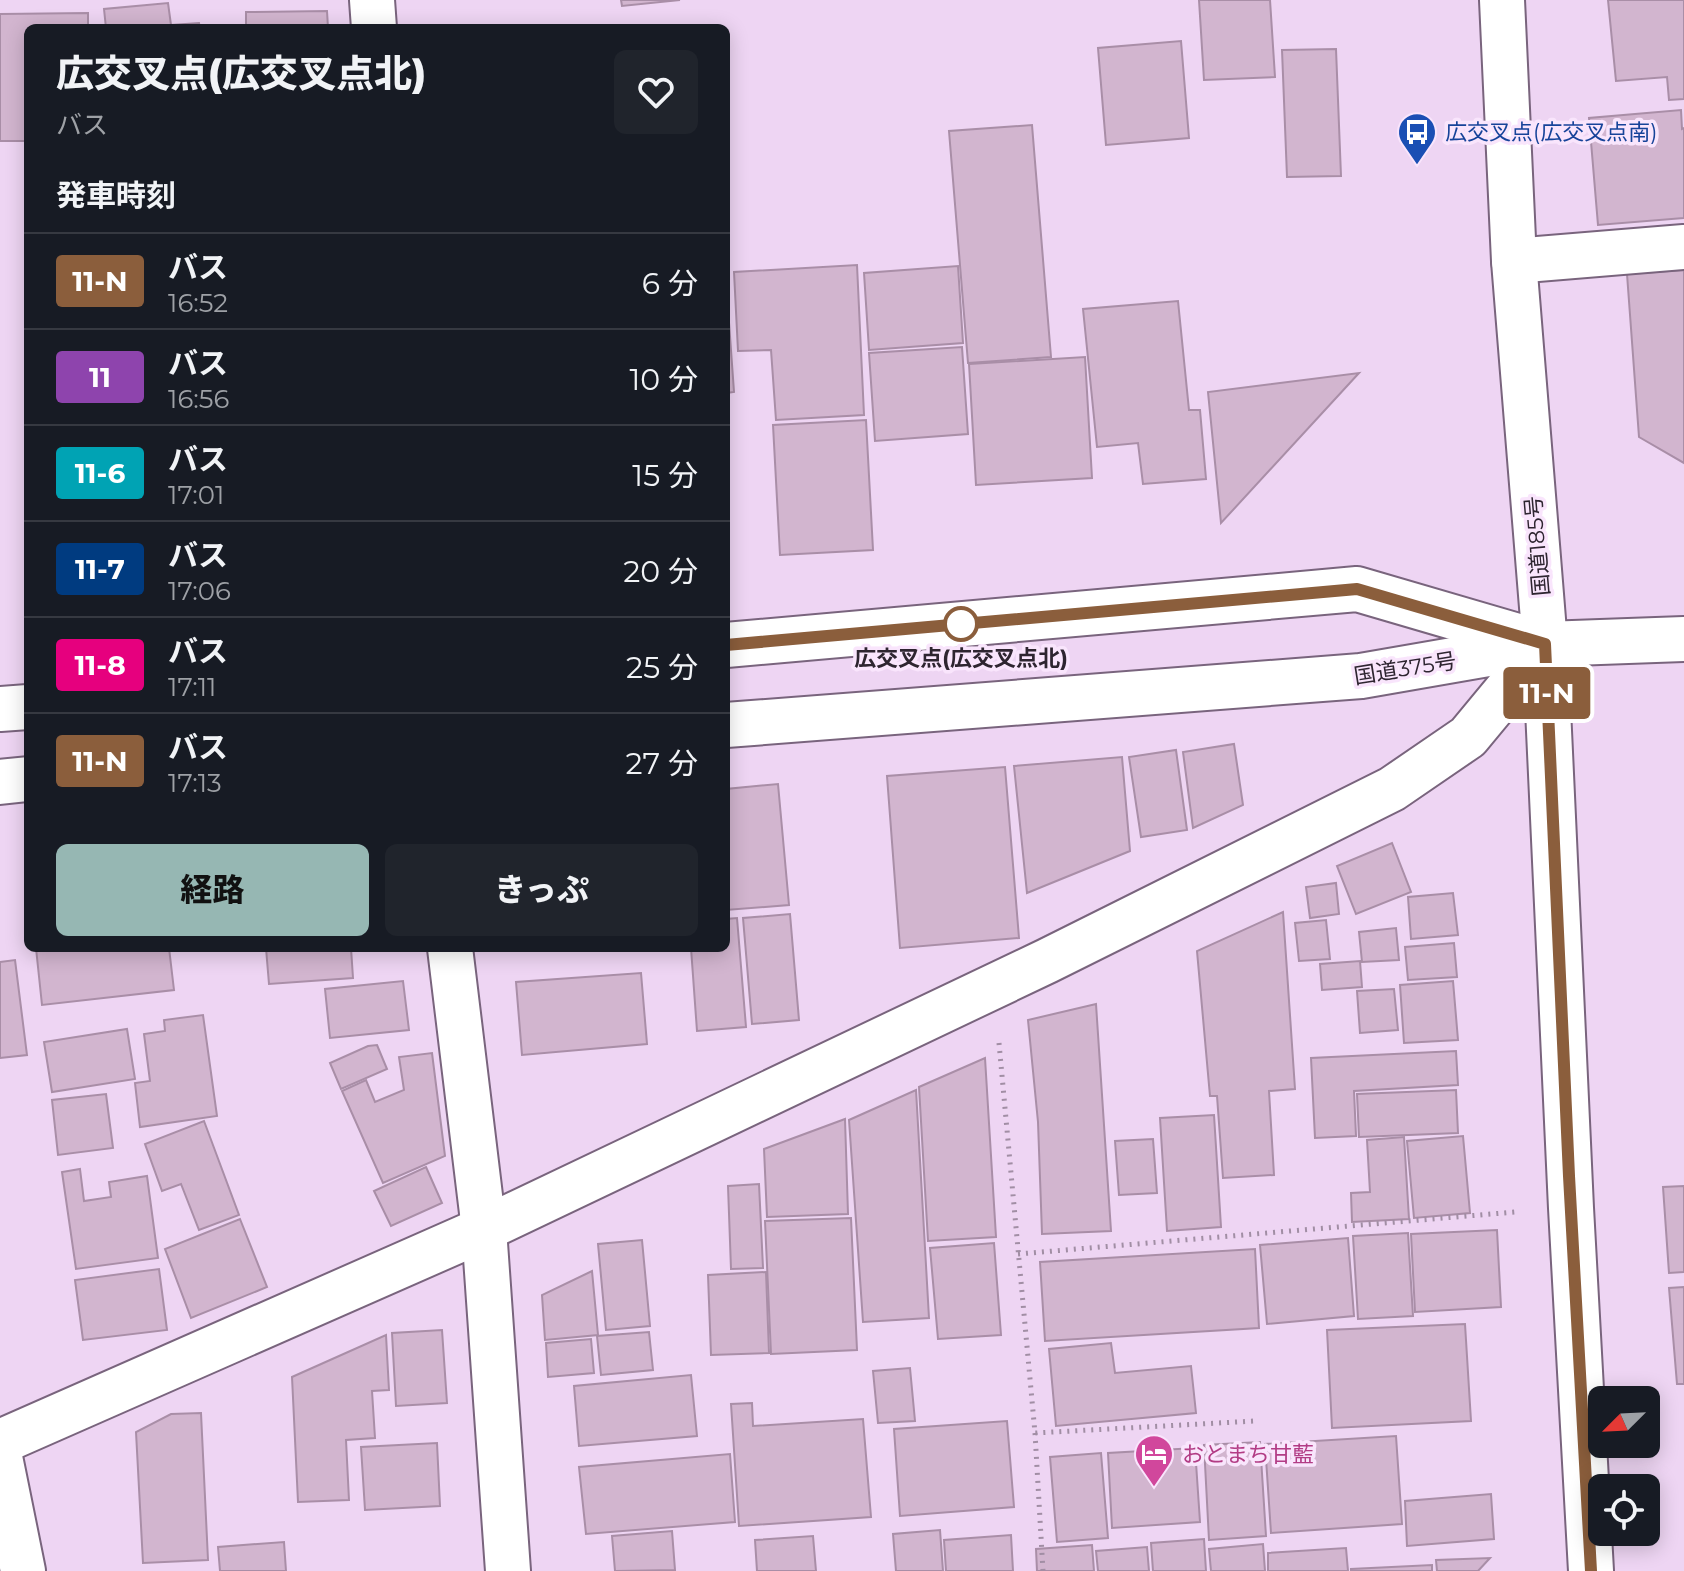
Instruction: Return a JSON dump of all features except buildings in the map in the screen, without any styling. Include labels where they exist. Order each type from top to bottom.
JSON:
[{"type":"main road","points":[[372,0],[374,24]]},
{"type":"main road","name":"国道185号","points":[[1502,0],[1514,261],[1545,644],[1591,1571]]},
{"type":"main road","points":[[1514,261],[1684,247]]},
{"type":"main road","name":"国道375号","points":[[730,645],[1357,589],[1545,644]]},
{"type":"main road","points":[[0,1442],[484,1229],[994,986],[1392,789],[1468,737],[1545,644],[1684,639]]},
{"type":"main road","name":"国道375号","points":[[730,725],[1361,676],[1545,644]]},
{"type":"main road","points":[[0,709],[24,707]]},
{"type":"main road","points":[[0,782],[24,779]]},
{"type":"main road","points":[[450,952],[484,1229],[508,1571]]},
{"type":"main road","points":[[0,1457],[23,1571]]},
{"type":"path","points":[[994,986],[1035,1433],[1043,1571]]},
{"type":"path","points":[[1018,1254],[1571,1208]]},
{"type":"path","points":[[1035,1433],[1255,1421]]},
{"type":"bus line","name":"11-N","points":[[730,645],[1357,589],[1545,644],[1591,1571]]},
{"type":"place","name":"広交叉点(広交叉点南)","points":[[1417,166]]},
{"type":"place","name":"広交叉点(広交叉点北)","points":[[961,624]]},
{"type":"place","name":"おとまち甘藍","points":[[1154,1488]]}]
